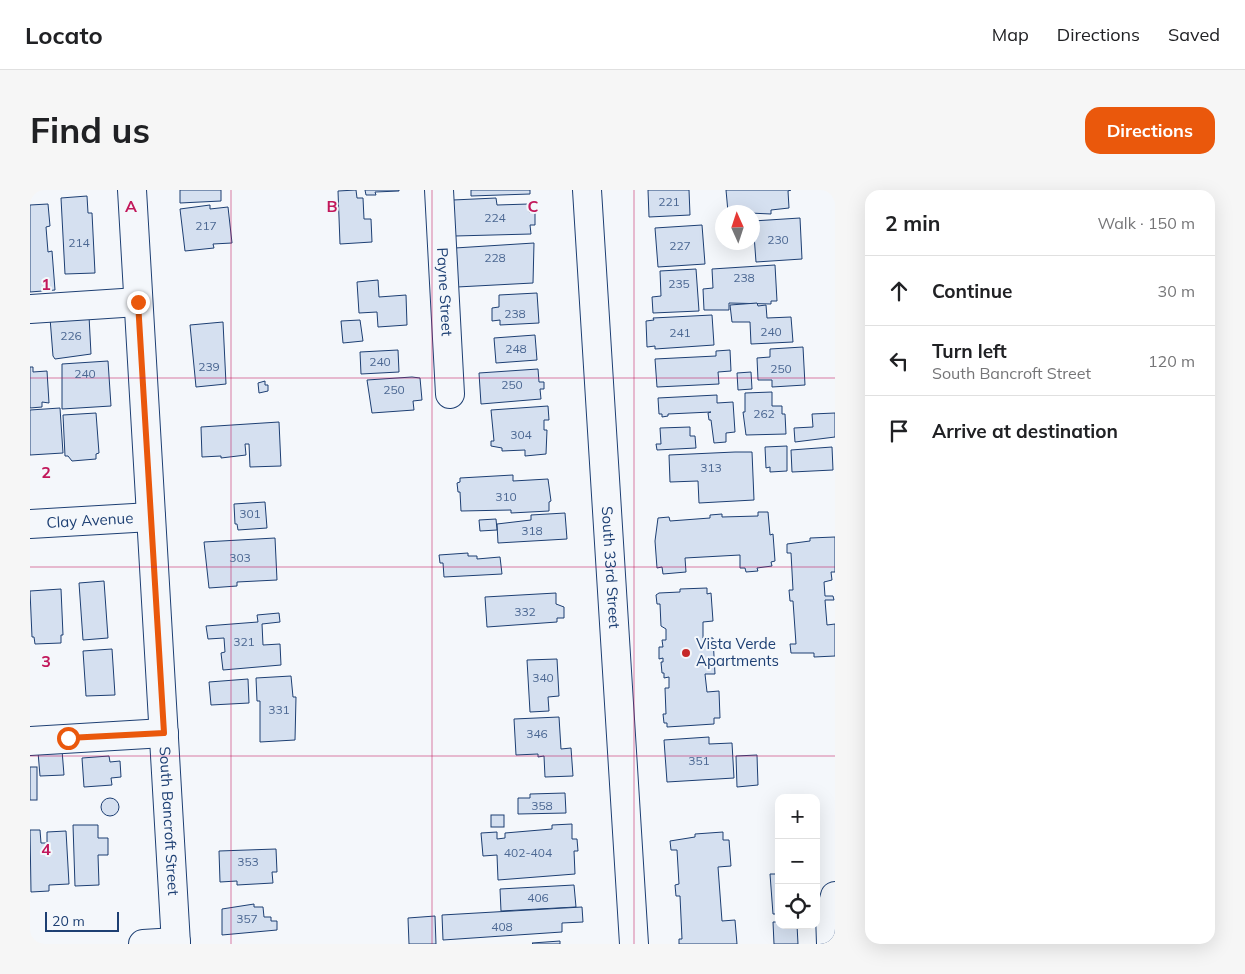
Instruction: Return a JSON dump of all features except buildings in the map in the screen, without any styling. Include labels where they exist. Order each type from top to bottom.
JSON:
[{"type":"main road","name":"South Bancroft Street","points":[[132,190],[176,943]]},
{"type":"main road","name":"Payne Street","points":[[439,190],[450,394]]},
{"type":"main road","name":"South 33rd Street","points":[[587,190],[634,944]]},
{"type":"main road","points":[[30,309],[138,302]]},
{"type":"main road","name":"Clay Avenue","points":[[30,524],[151,517]]},
{"type":"main road","points":[[30,741],[164,733]]},
{"type":"main road","points":[[831,944],[830,914],[835,896]]},
{"type":"main road","points":[[143,944],[176,943]]},
{"type":"place","name":"Vista Verde Apartments","points":[[686,653]]},
{"type":"route","points":[[68,738],[164,733],[138,302]]}]
